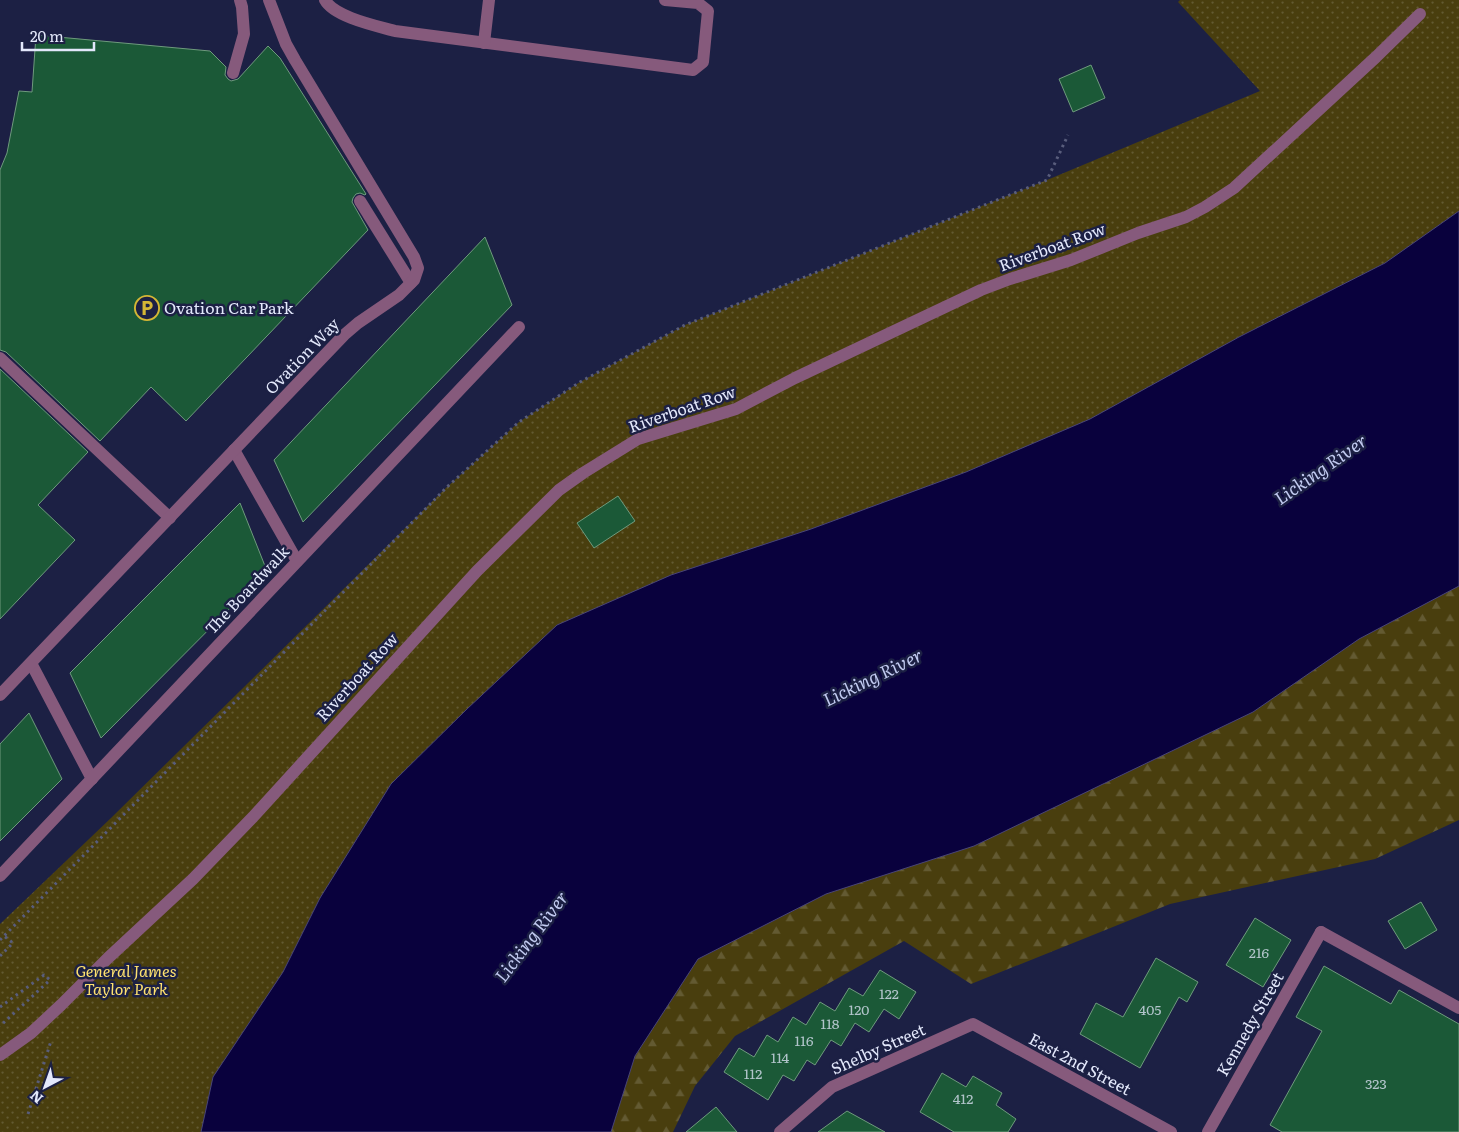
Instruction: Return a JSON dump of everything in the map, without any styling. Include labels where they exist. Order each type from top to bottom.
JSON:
[{"type":"street","points":[[233,73],[244,34],[240,0]]},
{"type":"street","points":[[269,0],[294,60],[414,256],[418,268],[411,283],[360,201]]},
{"type":"street","points":[[325,0],[327,5],[352,19],[395,31],[693,70],[703,62],[708,11],[698,3],[665,0]]},
{"type":"street","points":[[484,42],[489,0]]},
{"type":"street","name":"Riverboat Row","points":[[0,1055],[31,1033],[193,879],[246,824],[476,571],[559,490],[638,439],[736,409],[795,378],[982,290],[1071,260],[1138,233],[1186,217],[1199,210],[1234,188],[1383,51],[1420,14]]},
{"type":"street","name":"Ovation Way","points":[[0,695],[344,335],[358,322],[399,295],[411,283]]},
{"type":"street","name":"The Boardwalk","points":[[0,876],[519,327]]},
{"type":"street","points":[[0,358],[170,518]]},
{"type":"street","points":[[234,450],[297,561]]},
{"type":"street","points":[[31,663],[92,779]]},
{"type":"street","name":"Kennedy Street","points":[[1208,1132],[1321,932],[1459,1008]]},
{"type":"street","name":"Shelby Street","points":[[785,1131],[832,1087],[973,1024]]},
{"type":"street","name":"East 2nd Street","points":[[973,1024],[1172,1132]]},
{"type":"path","points":[[0,940],[447,487],[519,422],[580,382],[685,325],[1047,180],[1068,135]]},
{"type":"path","points":[[0,956],[13,943],[4,936]]},
{"type":"path","points":[[0,1008],[44,975],[50,980],[0,1026]]},
{"type":"path","points":[[28,1114],[61,1005]]},
{"type":"green space","name":"General James Taylor Park","points":[[1180,0],[1459,0],[1459,211],[1385,263],[1239,337],[1090,419],[966,472],[811,529],[671,575],[467,709],[391,784],[320,898],[283,972],[213,1077],[201,1132],[0,1132],[0,924],[111,818],[447,487],[519,422],[580,382],[685,325],[1047,180],[1260,91],[1178,2]]},
{"type":"green space","points":[[1459,586],[1459,820],[1375,859],[1170,904],[971,984],[904,941],[735,1036],[695,1086],[673,1132],[611,1132],[635,1056],[698,959],[826,894],[974,846],[1253,712],[1359,639]]},
{"type":"water","name":"Licking River","points":[[1459,211],[1459,586],[1359,639],[1253,712],[974,846],[826,894],[698,959],[635,1056],[611,1132],[201,1132],[213,1077],[283,972],[320,898],[391,784],[467,709],[557,625],[671,575],[811,529],[966,472],[1090,419],[1239,337],[1385,263]]},
{"type":"building","name":"Ovation Car Park","points":[[36,35],[210,51],[226,67],[225,75],[231,81],[238,79],[268,46],[280,58],[366,194],[356,194],[352,202],[368,230],[186,421],[151,387],[100,441],[6,352],[0,350],[0,170],[7,153],[19,91],[32,92]]},
{"type":"building","points":[[1091,65],[1105,98],[1073,112],[1059,79]]},
{"type":"building","points":[[485,237],[512,305],[303,522],[274,460]]},
{"type":"building","points":[[0,369],[88,452],[38,505],[75,540],[0,619]]},
{"type":"building","points":[[618,496],[635,521],[594,548],[577,523]]},
{"type":"building","points":[[240,503],[267,571],[101,738],[70,673]]},
{"type":"building","points":[[29,713],[62,779],[0,841],[0,744]]},
{"type":"building","points":[[1421,902],[1437,930],[1405,949],[1388,921]]},
{"type":"building","points":[[1255,918],[1291,940],[1263,987],[1226,965]]},
{"type":"building","points":[[1156,958],[1198,982],[1187,1002],[1179,997],[1140,1068],[1080,1034],[1096,1003],[1123,1017]]},
{"type":"building","points":[[1324,966],[1391,1004],[1399,990],[1459,1024],[1459,1132],[1282,1132],[1270,1125],[1322,1031],[1296,1017]]},
{"type":"building","points":[[880,970],[916,992],[899,1019],[884,1009],[869,1032],[855,1023],[841,1046],[831,1040],[815,1065],[807,1060],[794,1081],[783,1075],[768,1100],[724,1072],[739,1048],[754,1057],[767,1035],[778,1042],[793,1017],[806,1025],[820,1002],[835,1011],[849,988],[863,996]]},
{"type":"building","points":[[942,1073],[966,1087],[973,1076],[1002,1093],[996,1105],[1016,1119],[1008,1132],[954,1132],[920,1112]]},
{"type":"building","points":[[716,1107],[737,1132],[686,1132]]},
{"type":"building","points":[[847,1111],[885,1132],[818,1132]]},
{"type":"place","name":"Ovation Car Park","points":[[147,308]]}]
